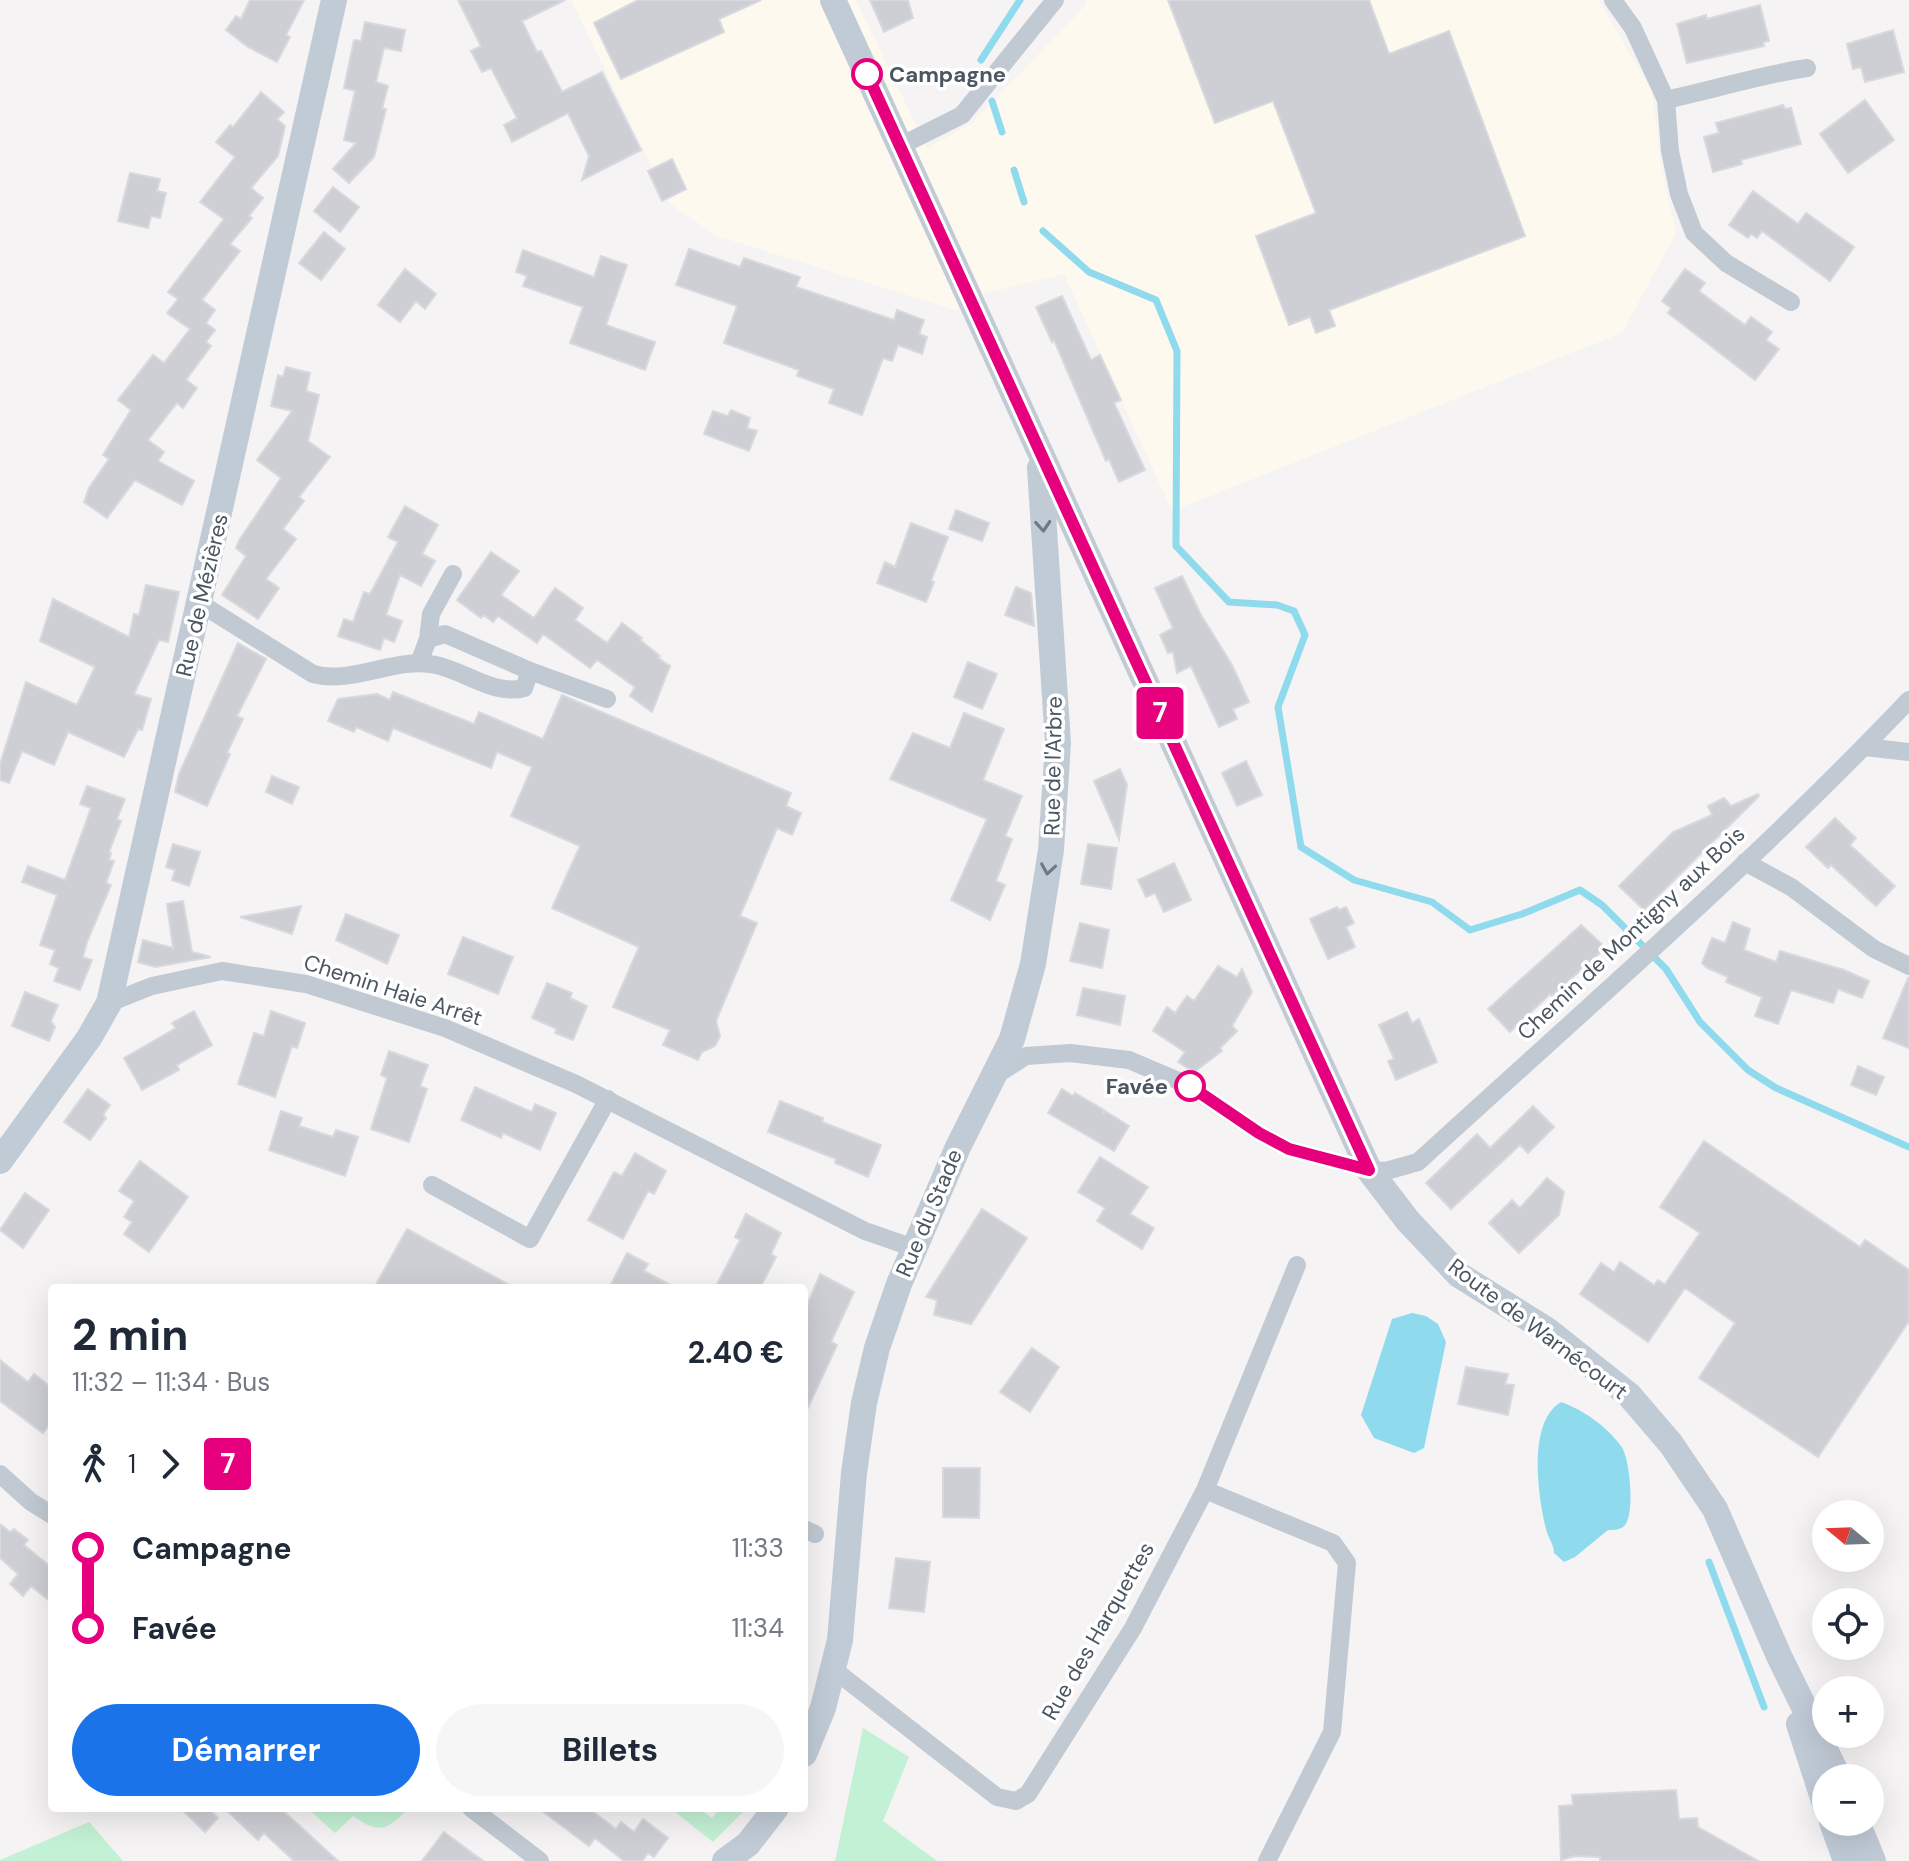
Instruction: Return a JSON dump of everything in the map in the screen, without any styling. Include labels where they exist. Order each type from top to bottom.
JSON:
[{"type":"street","name":"Rue de Mézières","points":[[0,1161],[89,1038],[109,1003],[201,604],[334,0]]},
{"type":"street","name":"Route de Warnécourt","points":[[833,0],[1369,1170],[1408,1221],[1459,1275],[1547,1330],[1629,1395],[1671,1444],[1715,1509],[1779,1656],[1832,1764]]},
{"type":"street","points":[[900,146],[962,115],[1055,0]]},
{"type":"street","points":[[1613,0],[1633,28],[1666,100],[1670,151],[1679,194],[1694,233],[1726,263],[1791,302]]},
{"type":"street","points":[[1666,100],[1774,73],[1807,68]]},
{"type":"street","name":"Rue de l'Arbre","points":[[993,1076],[1012,1039],[1033,964],[1051,850],[1058,743],[1038,448]]},
{"type":"street","points":[[419,663],[428,639],[431,614],[453,574]]},
{"type":"street","points":[[201,604],[313,674],[330,679],[419,663],[436,665],[510,691],[524,688],[530,671]]},
{"type":"street","points":[[428,639],[445,634],[530,671],[607,699]]},
{"type":"street","name":"Chemin de Montigny aux Bois","points":[[1369,1170],[1386,1171],[1418,1162],[1745,862],[1865,747],[1909,700]]},
{"type":"street","points":[[1865,747],[1909,752]]},
{"type":"street","points":[[1745,862],[1791,887],[1874,949],[1909,966]]},
{"type":"street","name":"Chemin Haie Arrêt","points":[[109,1003],[152,986],[222,971],[306,984],[445,1028],[608,1099],[865,1231],[914,1248]]},
{"type":"street","points":[[993,1076],[1026,1056],[1070,1053],[1129,1060],[1188,1085],[1259,1133],[1289,1149],[1369,1170]]},
{"type":"street","name":"Rue du Stade","points":[[808,1744],[823,1708],[840,1640],[854,1473],[864,1403],[877,1348],[914,1248],[993,1076]]},
{"type":"street","points":[[432,1185],[530,1239],[608,1099]]},
{"type":"street","name":"Rue des Harquettes","points":[[833,1669],[997,1797],[1016,1801],[1028,1794],[1133,1628],[1205,1490],[1297,1265]]},
{"type":"street","points":[[0,1474],[31,1502],[48,1513]]},
{"type":"street","points":[[1205,1490],[1333,1543],[1347,1563],[1332,1732],[1267,1861]]},
{"type":"street","name":"Route de Warnécourt","points":[[1779,1656],[1813,1764]]},
{"type":"street","points":[[476,1812],[540,1861]]},
{"type":"street","points":[[725,1861],[748,1844],[773,1812]]},
{"type":"street","points":[[1837,1836],[1846,1861]]},
{"type":"street","points":[[1863,1836],[1873,1861]]},
{"type":"shaded area","points":[[571,0],[856,0],[927,148],[972,123],[1084,7],[1087,0],[1598,0],[1652,91],[1661,165],[1676,233],[1622,333],[1172,511],[1064,274],[982,294],[955,310],[717,236],[670,204]]},
{"type":"green space","points":[[863,1728],[909,1757],[883,1821],[937,1861],[835,1861]]},
{"type":"green space","points":[[311,1812],[405,1812],[389,1825],[377,1828],[353,1816],[335,1833]]},
{"type":"green space","points":[[675,1812],[704,1812],[712,1818],[717,1812],[743,1812],[713,1842]]},
{"type":"green space","points":[[89,1822],[123,1861],[0,1861],[0,1860]]},
{"type":"water","points":[[1412,1313],[1426,1316],[1438,1324],[1446,1342],[1424,1448],[1414,1453],[1374,1438],[1361,1415],[1392,1319]]},
{"type":"water","points":[[1561,1402],[1594,1420],[1621,1446],[1627,1461],[1631,1498],[1628,1519],[1623,1527],[1608,1530],[1575,1557],[1564,1562],[1554,1553],[1546,1529],[1538,1480],[1539,1443],[1543,1426],[1550,1412]]},
{"type":"building","points":[[250,0],[304,0],[286,35],[290,37],[277,62],[248,47],[226,30],[236,16],[241,19]]},
{"type":"building","points":[[458,0],[565,0],[522,21],[537,52],[541,51],[562,92],[602,72],[641,150],[582,180],[589,156],[568,113],[512,142],[504,125],[517,118],[491,68],[482,72],[471,51],[481,46]]},
{"type":"building","points":[[638,0],[761,0],[719,19],[724,32],[621,79],[594,23]]},
{"type":"building","points":[[870,0],[908,0],[913,18],[884,32]]},
{"type":"building","points":[[1168,0],[1369,0],[1389,54],[1449,31],[1525,236],[1329,310],[1335,326],[1316,333],[1310,317],[1289,325],[1256,236],[1316,213],[1273,101],[1215,123]]},
{"type":"building","points":[[1760,5],[1769,41],[1763,42],[1764,46],[1687,63],[1677,24]]},
{"type":"building","points":[[365,22],[405,30],[401,51],[384,48],[376,82],[388,86],[382,109],[386,109],[374,157],[349,183],[333,169],[356,143],[344,140],[355,91],[344,88],[354,40],[361,41]]},
{"type":"building","points":[[1893,30],[1904,72],[1865,82],[1861,67],[1853,69],[1847,44]]},
{"type":"building","points":[[261,92],[284,112],[277,119],[285,126],[278,156],[251,188],[263,198],[249,216],[252,218],[230,244],[240,251],[202,300],[215,310],[206,323],[215,330],[206,342],[211,346],[186,380],[197,388],[183,408],[177,403],[148,440],[164,452],[158,461],[194,481],[182,505],[135,480],[107,518],[84,502],[89,488],[109,459],[103,455],[131,410],[118,400],[153,355],[164,363],[190,329],[167,313],[178,299],[168,292],[224,219],[200,202],[235,157],[216,142],[230,125],[233,127]]},
{"type":"building","points":[[1865,100],[1894,140],[1848,173],[1820,134]]},
{"type":"building","points":[[1783,105],[1785,109],[1791,108],[1801,144],[1741,160],[1742,164],[1713,172],[1704,137],[1719,133],[1716,123]]},
{"type":"building","points":[[672,159],[686,189],[662,201],[648,171]]},
{"type":"building","points":[[130,173],[160,179],[157,191],[166,193],[160,218],[151,216],[148,228],[118,221]]},
{"type":"building","points":[[333,187],[359,207],[340,232],[314,211]]},
{"type":"building","points":[[1753,191],[1798,224],[1806,213],[1854,247],[1830,281],[1762,231],[1757,238],[1751,234],[1748,238],[1729,225]]},
{"type":"building","points":[[324,232],[345,249],[321,280],[299,263]]},
{"type":"building","points":[[689,249],[740,267],[744,258],[800,277],[796,287],[894,320],[897,310],[924,320],[919,334],[927,337],[922,354],[898,345],[892,361],[883,358],[862,415],[829,403],[834,389],[797,376],[799,370],[724,343],[737,306],[676,285]]},
{"type":"building","points":[[523,250],[594,277],[601,256],[627,265],[606,325],[655,342],[645,370],[570,343],[583,307],[523,286],[527,276],[516,272]]},
{"type":"building","points":[[405,269],[436,294],[425,309],[416,301],[400,322],[378,305]]},
{"type":"building","points":[[1685,269],[1705,283],[1699,291],[1745,325],[1751,317],[1772,332],[1766,340],[1779,349],[1755,380],[1668,313],[1671,308],[1662,301]]},
{"type":"building","points":[[1062,296],[1091,360],[1100,355],[1121,400],[1114,403],[1145,470],[1119,482],[1109,459],[1106,461],[1054,340],[1052,342],[1036,307]]},
{"type":"building","points":[[286,367],[310,373],[306,391],[319,395],[308,441],[330,457],[299,497],[304,501],[283,529],[296,539],[266,579],[279,588],[258,619],[222,595],[246,556],[236,548],[240,539],[281,478],[257,460],[292,411],[271,406],[278,375],[283,377]]},
{"type":"building","points":[[731,410],[750,418],[747,428],[757,431],[749,451],[704,434],[713,411],[728,416]]},
{"type":"building","points":[[405,506],[438,525],[422,554],[435,561],[421,586],[400,575],[386,615],[402,621],[394,642],[384,638],[380,650],[338,636],[344,619],[353,622],[364,592],[370,594],[398,542],[388,537]]},
{"type":"building","points":[[956,510],[989,523],[982,541],[949,529]]},
{"type":"building","points":[[911,523],[948,537],[926,602],[877,583],[885,562],[895,567]]},
{"type":"building","points":[[491,552],[519,571],[501,595],[534,618],[555,588],[583,608],[575,620],[607,643],[622,623],[642,638],[640,640],[670,666],[652,712],[630,696],[635,687],[597,660],[590,668],[543,634],[537,643],[498,616],[493,622],[484,615],[481,618],[457,600]]},
{"type":"building","points":[[1182,576],[1249,702],[1233,709],[1237,719],[1219,727],[1191,666],[1177,673],[1173,652],[1168,653],[1160,635],[1173,628],[1155,588]]},
{"type":"building","points":[[146,585],[179,592],[168,642],[159,640],[134,694],[151,699],[142,730],[138,729],[124,757],[68,732],[54,765],[22,751],[9,783],[0,780],[0,764],[26,682],[77,705],[95,667],[40,641],[53,599],[129,637],[134,614],[139,615]]},
{"type":"building","points":[[1016,587],[1031,593],[1034,626],[1005,615]]},
{"type":"building","points":[[238,643],[266,659],[237,716],[243,719],[207,806],[175,792],[179,774]]},
{"type":"building","points":[[968,662],[997,674],[982,709],[954,697]]},
{"type":"building","points":[[393,692],[474,724],[479,712],[543,739],[562,695],[791,793],[786,806],[801,813],[792,835],[777,828],[740,916],[757,923],[716,1021],[720,1036],[715,1046],[702,1052],[698,1060],[663,1045],[670,1030],[613,1007],[639,947],[552,908],[580,846],[511,816],[532,767],[497,752],[491,768],[393,728],[388,741],[356,727],[354,732],[328,721],[338,699],[377,694],[390,700]]},
{"type":"building","points":[[964,713],[1004,729],[983,780],[1022,796],[1005,836],[1012,839],[996,881],[1005,885],[990,920],[951,900],[987,819],[890,779],[913,733],[950,748]]},
{"type":"building","points":[[1246,761],[1262,795],[1237,806],[1222,773]]},
{"type":"building","points":[[1120,769],[1127,785],[1119,839],[1094,781]]},
{"type":"building","points":[[272,776],[299,787],[292,804],[266,792]]},
{"type":"building","points":[[87,786],[125,799],[117,819],[121,821],[109,852],[109,860],[114,861],[106,883],[111,885],[87,942],[83,957],[92,960],[80,990],[54,981],[59,968],[50,964],[55,950],[40,945],[57,895],[22,882],[28,866],[65,880],[91,808],[80,804]]},
{"type":"building","points":[[1758,794],[1644,910],[1619,886],[1673,832],[1712,815],[1708,806],[1724,798],[1731,806]]},
{"type":"building","points":[[1835,818],[1856,838],[1850,845],[1895,886],[1876,906],[1806,847]]},
{"type":"building","points":[[173,844],[200,852],[189,886],[172,880],[175,870],[166,867]]},
{"type":"building","points":[[1088,844],[1117,848],[1111,889],[1081,884]]},
{"type":"building","points":[[1174,863],[1191,900],[1164,912],[1155,893],[1146,897],[1138,880]]},
{"type":"building","points":[[183,901],[192,952],[211,957],[155,967],[138,962],[143,940],[173,948],[167,904]]},
{"type":"building","points":[[301,906],[292,934],[240,917]]},
{"type":"building","points":[[1337,907],[1339,910],[1346,907],[1354,923],[1346,927],[1355,947],[1328,959],[1310,919]]},
{"type":"building","points":[[346,914],[399,935],[387,964],[336,940]]},
{"type":"building","points":[[1733,922],[1750,929],[1744,950],[1776,962],[1780,951],[1844,970],[1869,981],[1862,998],[1838,989],[1833,1003],[1791,990],[1778,1024],[1755,1016],[1762,997],[1726,982],[1728,977],[1702,963],[1712,938],[1725,943]]},
{"type":"building","points":[[1080,923],[1109,930],[1102,968],[1070,961]]},
{"type":"building","points":[[1581,925],[1605,947],[1585,969],[1552,996],[1550,994],[1510,1032],[1488,1009]]},
{"type":"building","points":[[463,937],[513,957],[498,994],[448,974]]},
{"type":"building","points":[[1218,966],[1237,977],[1242,969],[1252,992],[1232,1026],[1237,1031],[1220,1048],[1222,1051],[1194,1072],[1178,1062],[1185,1052],[1153,1031],[1167,1007],[1175,1013],[1187,996],[1194,1001]]},
{"type":"building","points":[[1909,978],[1909,1048],[1883,1038]]},
{"type":"building","points":[[547,983],[572,993],[570,998],[587,1006],[573,1040],[532,1018]]},
{"type":"building","points":[[1083,988],[1125,996],[1120,1025],[1077,1015]]},
{"type":"building","points":[[25,992],[58,1005],[51,1021],[55,1027],[49,1041],[12,1026]]},
{"type":"building","points":[[194,1011],[212,1045],[177,1065],[179,1070],[142,1090],[124,1058],[176,1028],[172,1023]]},
{"type":"building","points":[[271,1011],[305,1023],[297,1048],[292,1046],[275,1097],[238,1084],[254,1033],[264,1036]]},
{"type":"building","points":[[1407,1012],[1412,1023],[1419,1019],[1437,1062],[1396,1080],[1388,1061],[1394,1059],[1379,1025]]},
{"type":"building","points":[[389,1051],[428,1065],[420,1086],[427,1089],[409,1142],[371,1129],[387,1078],[381,1075]]},
{"type":"building","points":[[1858,1066],[1884,1077],[1876,1095],[1851,1085]]},
{"type":"building","points":[[475,1087],[532,1112],[535,1104],[556,1113],[540,1150],[503,1133],[501,1138],[461,1120]]},
{"type":"building","points":[[88,1089],[110,1105],[103,1115],[106,1118],[90,1140],[64,1122]]},
{"type":"building","points":[[1062,1089],[1073,1096],[1075,1093],[1104,1110],[1103,1114],[1105,1111],[1129,1126],[1114,1151],[1048,1113]]},
{"type":"building","points":[[780,1101],[823,1118],[822,1122],[881,1145],[868,1177],[835,1163],[836,1159],[768,1132]]},
{"type":"building","points":[[1533,1106],[1554,1127],[1528,1153],[1520,1145],[1451,1209],[1426,1183],[1477,1134],[1490,1148]]},
{"type":"building","points":[[281,1111],[302,1118],[299,1126],[333,1137],[336,1130],[358,1137],[345,1176],[269,1150]]},
{"type":"building","points":[[1704,1141],[1860,1247],[1865,1240],[1909,1270],[1909,1321],[1818,1457],[1699,1378],[1735,1323],[1685,1288],[1648,1342],[1580,1294],[1601,1263],[1614,1272],[1620,1262],[1654,1285],[1658,1280],[1665,1284],[1700,1233],[1660,1207]]},
{"type":"building","points":[[635,1153],[666,1171],[654,1194],[648,1191],[623,1239],[588,1220],[614,1172],[622,1176]]},
{"type":"building","points":[[1100,1157],[1148,1187],[1130,1214],[1154,1228],[1142,1249],[1097,1221],[1105,1208],[1078,1192]]},
{"type":"building","points":[[140,1161],[188,1197],[149,1252],[124,1234],[132,1222],[124,1217],[134,1201],[119,1191]]},
{"type":"building","points":[[1547,1178],[1564,1192],[1559,1215],[1519,1253],[1489,1223],[1512,1200],[1520,1208]]},
{"type":"building","points":[[25,1193],[49,1210],[23,1248],[0,1230]]},
{"type":"building","points":[[982,1209],[1027,1238],[971,1324],[934,1315],[937,1300],[926,1297]]},
{"type":"building","points":[[746,1214],[781,1233],[771,1254],[776,1257],[762,1284],[717,1284],[740,1240],[735,1237]]},
{"type":"building","points":[[407,1229],[508,1284],[376,1284]]},
{"type":"building","points":[[627,1253],[648,1264],[644,1271],[668,1284],[611,1284]]},
{"type":"building","points":[[820,1274],[854,1292],[831,1342],[837,1345],[808,1407],[808,1303]]},
{"type":"building","points":[[1032,1348],[1059,1367],[1030,1412],[1000,1392]]},
{"type":"building","points":[[0,1360],[28,1382],[34,1374],[48,1385],[48,1426],[43,1433],[0,1401]]},
{"type":"building","points":[[1466,1367],[1508,1374],[1505,1384],[1514,1385],[1508,1415],[1458,1404]]},
{"type":"building","points":[[943,1468],[980,1468],[979,1518],[943,1517]]},
{"type":"building","points":[[0,1524],[10,1532],[14,1529],[28,1540],[24,1545],[48,1565],[48,1600],[31,1586],[23,1596],[10,1584],[18,1574],[0,1558]]},
{"type":"building","points":[[896,1558],[930,1562],[924,1612],[889,1608]]},
{"type":"building","points":[[1676,1790],[1679,1819],[1697,1818],[1698,1827],[1758,1861],[1600,1861],[1600,1857],[1575,1856],[1561,1860],[1559,1806],[1573,1805],[1572,1795]]},
{"type":"building","points":[[184,1812],[212,1812],[218,1818],[205,1832]]},
{"type":"building","points":[[228,1812],[284,1812],[338,1861],[294,1861],[264,1833],[258,1840]]},
{"type":"building","points":[[543,1812],[593,1812],[616,1829],[621,1822],[634,1832],[643,1819],[668,1838],[654,1857],[648,1853],[642,1861],[624,1861],[595,1838],[589,1846]]},
{"type":"building","points":[[444,1832],[483,1861],[422,1861]]},
{"type":"waterway","points":[[981,60],[1020,0]]},
{"type":"waterway","points":[[992,101],[1002,132]]},
{"type":"waterway","points":[[1014,170],[1024,202]]},
{"type":"waterway","points":[[1043,231],[1089,272],[1156,300],[1177,351],[1176,546],[1229,602],[1277,605],[1294,611],[1305,635],[1278,707],[1301,847],[1354,880],[1432,902],[1470,930],[1522,914],[1580,890],[1602,905],[1666,969],[1700,1022],[1748,1070],[1776,1088],[1909,1147]]},
{"type":"waterway","points":[[1709,1562],[1764,1707]]},
{"type":"bus line","name":"7","points":[[867,74],[1369,1170],[1289,1149],[1259,1133],[1190,1086]]},
{"type":"place","name":"Campagne","points":[[867,74]]},
{"type":"place","name":"Favée","points":[[1190,1086]]}]
